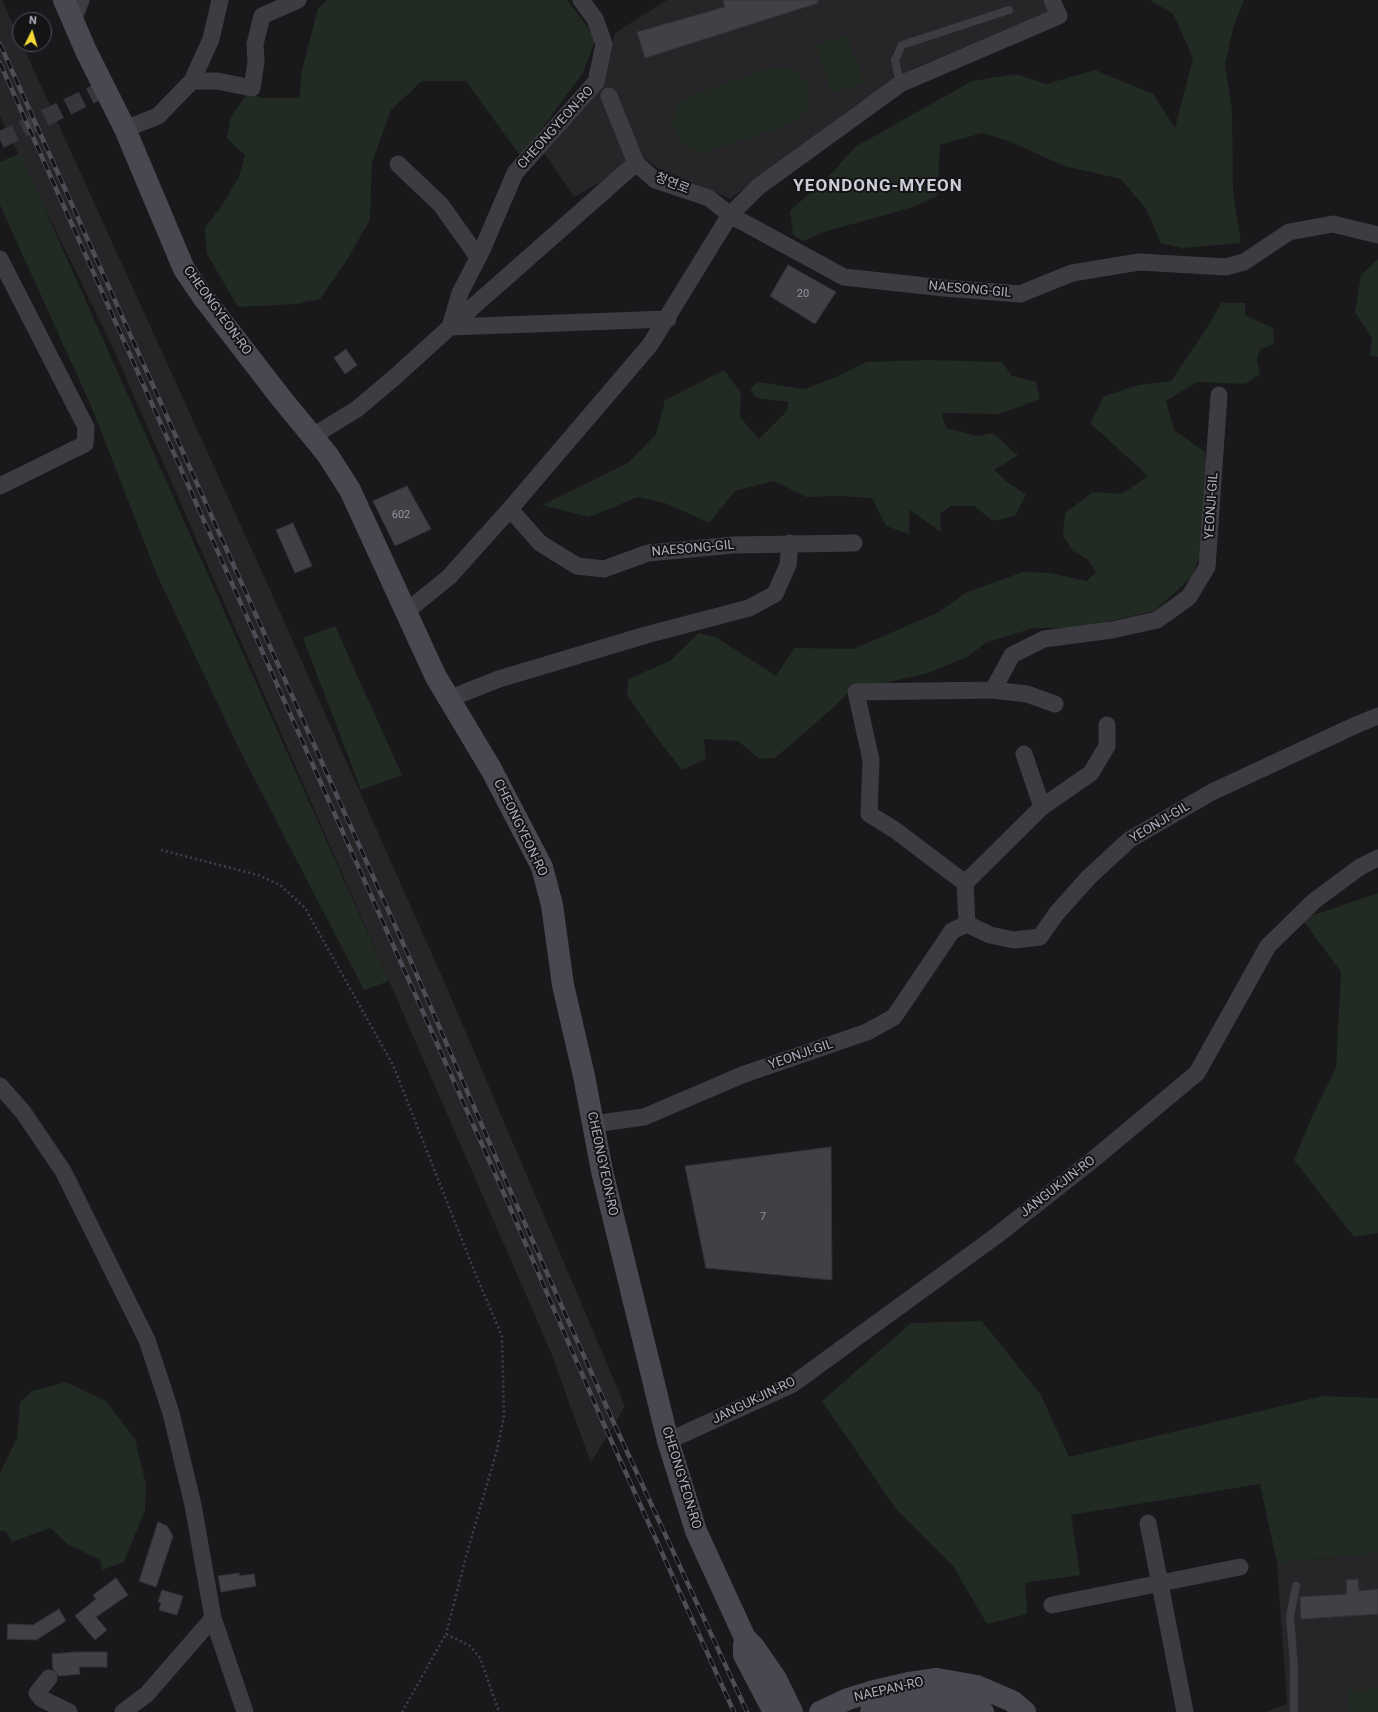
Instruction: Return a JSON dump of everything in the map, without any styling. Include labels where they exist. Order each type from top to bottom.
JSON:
[{"type":"main road","name":"CHEONGYEON-RO","points":[[64,0],[125,129],[184,269],[203,297],[281,398],[313,436],[350,490],[407,611],[436,677],[487,763],[542,867],[552,905],[563,985],[602,1171],[668,1441],[696,1531],[745,1638],[754,1646],[776,1679],[792,1712]]},
{"type":"main road","name":"CHEONGYEON-RO","points":[[745,1638],[744,1655],[774,1712]]},
{"type":"main road","name":"NAEPAN-RO","points":[[820,1712],[848,1699],[909,1683],[937,1679],[977,1686],[1012,1701],[1025,1712]]},
{"type":"main road","name":"NAEPAN-RO","points":[[871,1712],[915,1701],[943,1701],[977,1708],[983,1712]]},
{"type":"street","points":[[74,21],[81,0]]},
{"type":"street","points":[[125,129],[158,116],[192,80],[211,39],[220,0]]},
{"type":"street","points":[[192,80],[217,82],[252,88],[256,62],[255,44],[262,16],[298,0]]},
{"type":"street","name":"CHEONGYEON-RO","points":[[450,327],[460,293],[516,173],[596,82],[604,44],[595,19],[581,0]]},
{"type":"street","points":[[407,611],[449,577],[510,509],[650,345],[668,319],[730,215],[758,187],[900,84],[1059,16],[1052,0]]},
{"type":"street","name":"청연로","points":[[609,96],[636,162],[655,180],[709,198],[730,215]]},
{"type":"street","points":[[313,436],[356,409],[396,376],[636,162]]},
{"type":"street","points":[[398,164],[442,205],[478,257]]},
{"type":"street","name":"NAESONG-GIL","points":[[730,215],[844,277],[944,288],[1020,294],[1072,273],[1140,262],[1226,267],[1244,262],[1289,232],[1333,224],[1378,235]]},
{"type":"street","points":[[0,259],[86,426],[85,444],[0,486]]},
{"type":"street","points":[[450,327],[668,319]]},
{"type":"street","name":"YEONJI-GIL","points":[[993,690],[1012,655],[1044,639],[1112,630],[1157,620],[1189,597],[1207,567],[1219,394]]},
{"type":"street","name":"NAESONG-GIL","points":[[510,509],[540,544],[577,566],[604,569],[648,553],[734,545],[854,543]]},
{"type":"street","points":[[448,699],[499,679],[646,635],[749,608],[775,594],[788,565],[790,543]]},
{"type":"street","points":[[965,883],[895,830],[869,814],[871,760],[856,692],[993,690],[1027,694],[1055,704]]},
{"type":"street","name":"YEONJI-GIL","points":[[593,1124],[644,1117],[742,1075],[867,1032],[894,1017],[952,931],[967,924],[990,934],[1014,940],[1040,937],[1056,914],[1088,878],[1129,840],[1212,792],[1378,716]]},
{"type":"street","points":[[967,924],[965,883],[1042,807],[1091,773],[1107,746],[1106,725]]},
{"type":"street","points":[[1024,754],[1042,807]]},
{"type":"street","name":"JANGUKJIN-RO","points":[[668,1441],[793,1384],[932,1284],[1095,1158],[1197,1073],[1268,946],[1314,901],[1360,867],[1378,858]]},
{"type":"street","points":[[0,1086],[23,1112],[63,1171],[147,1340],[171,1413],[193,1505],[213,1618],[245,1712]]},
{"type":"street","points":[[1148,1523],[1185,1712]]},
{"type":"street","points":[[1052,1605],[1240,1567]]},
{"type":"street","points":[[124,1712],[147,1694],[213,1618]]},
{"type":"street","points":[[49,1678],[37,1693],[42,1700],[69,1712]]},
{"type":"lane","points":[[900,84],[895,60],[902,45],[1009,10]]},
{"type":"lane","points":[[1294,1712],[1294,1666],[1290,1617],[1296,1586]]},
{"type":"path","points":[[161,850],[258,875],[280,885],[305,908],[393,1065],[475,1273],[502,1336],[504,1416],[497,1450],[466,1553],[446,1634],[402,1712]]},
{"type":"path","points":[[446,1634],[470,1646],[480,1658],[499,1712]]},
{"type":"shaded area","points":[[0,0],[2,0],[12,22],[12,52],[26,52],[276,603],[447,988],[625,1406],[591,1463],[550,1350],[113,348],[0,116]]},
{"type":"shaded area","points":[[327,0],[567,0],[596,38],[583,73],[521,157],[466,81],[422,81],[391,110],[372,163],[370,220],[348,258],[320,299],[296,304],[238,307],[207,254],[205,227],[221,207],[239,177],[245,155],[227,138],[231,117],[249,91],[261,98],[299,98],[302,70],[318,8]]},
{"type":"shaded area","points":[[667,0],[1043,0],[1049,12],[914,68],[854,106],[730,199],[665,173],[644,158],[574,197],[542,150],[601,85],[615,33]]},
{"type":"shaded area","points":[[1150,0],[1244,0],[1233,28],[1225,65],[1232,110],[1233,190],[1241,243],[1182,248],[1161,243],[1146,209],[1121,179],[1064,166],[1009,141],[982,133],[940,145],[937,196],[913,207],[824,232],[803,241],[793,235],[790,211],[832,173],[855,147],[972,81],[1016,74],[1046,84],[1095,70],[1153,94],[1175,128],[1193,58],[1173,14]]},
{"type":"shaded area","points":[[847,36],[865,83],[832,93],[816,45]]},
{"type":"shaded area","points":[[776,66],[792,69],[805,79],[810,92],[807,109],[795,123],[709,151],[694,151],[680,143],[673,129],[674,111],[684,98]]},
{"type":"shaded area","points":[[20,153],[389,981],[364,990],[239,749],[157,575],[92,408],[0,205],[0,162]]},
{"type":"shaded area","points":[[1378,259],[1378,357],[1370,356],[1372,338],[1355,312],[1361,275]]},
{"type":"shaded area","points":[[1221,303],[1245,303],[1245,315],[1273,328],[1274,344],[1260,349],[1257,360],[1260,374],[1245,384],[1197,382],[1166,401],[1174,430],[1205,452],[1212,523],[1192,577],[1154,611],[1079,628],[1034,628],[987,642],[967,657],[925,674],[879,684],[854,686],[835,706],[775,758],[759,759],[738,741],[704,739],[706,759],[682,770],[656,737],[627,695],[628,679],[670,661],[699,633],[716,637],[776,676],[794,648],[853,649],[939,612],[967,592],[1023,572],[1050,573],[1087,581],[1096,572],[1088,560],[1073,551],[1063,536],[1065,513],[1093,492],[1122,494],[1148,476],[1090,423],[1104,396],[1139,385],[1171,381],[1209,325]]},
{"type":"shaded area","points":[[926,360],[1002,362],[1012,376],[1036,382],[1040,399],[999,414],[941,413],[946,428],[977,436],[994,433],[1018,455],[994,470],[1006,481],[1026,495],[1015,516],[993,521],[974,506],[951,506],[940,514],[941,532],[910,510],[909,534],[886,526],[872,498],[840,496],[806,497],[774,481],[735,491],[709,523],[668,504],[638,497],[589,517],[542,505],[628,463],[656,434],[665,400],[724,370],[741,393],[740,417],[759,439],[786,412],[789,402],[756,398],[750,389],[758,382],[804,389],[834,378],[867,362]]},
{"type":"shaded area","points":[[335,626],[402,775],[361,790],[303,638]]},
{"type":"shaded area","points":[[1378,893],[1378,1233],[1354,1237],[1294,1160],[1311,1119],[1336,1068],[1341,972],[1302,919]]},
{"type":"shaded area","points":[[982,1321],[1041,1395],[1069,1457],[1323,1396],[1378,1398],[1378,1553],[1277,1563],[1260,1484],[1071,1515],[1080,1575],[1025,1583],[1027,1614],[987,1624],[953,1566],[896,1509],[822,1401],[911,1323]]},
{"type":"shaded area","points":[[66,1382],[106,1401],[135,1439],[146,1485],[145,1510],[124,1562],[102,1570],[100,1560],[69,1545],[50,1528],[12,1542],[5,1531],[0,1531],[0,1473],[17,1438],[20,1402],[32,1391]]},
{"type":"shaded area","points":[[1378,1553],[1378,1712],[1265,1712],[1287,1704],[1277,1563]]},
{"type":"shaded area","points":[[1378,1689],[1378,1712],[1350,1712],[1347,1691]]},
{"type":"building","points":[[723,0],[818,0],[818,3],[645,58],[637,32],[725,7]]},
{"type":"building","points":[[788,265],[836,292],[815,324],[770,296]]},
{"type":"building","points":[[346,349],[357,365],[345,374],[334,358]]},
{"type":"building","points":[[407,486],[431,529],[395,546],[373,501]]},
{"type":"building","points":[[293,523],[312,566],[295,573],[276,530]]},
{"type":"building","points":[[831,1147],[832,1280],[706,1268],[685,1166]]},
{"type":"building","points":[[158,1522],[167,1526],[173,1536],[156,1587],[139,1581]]},
{"type":"building","points":[[239,1573],[239,1576],[254,1574],[256,1586],[221,1592],[218,1576]]},
{"type":"building","points":[[116,1578],[128,1595],[96,1617],[107,1630],[95,1640],[75,1616],[96,1599],[93,1595]]},
{"type":"building","points":[[1358,1579],[1359,1591],[1378,1589],[1378,1614],[1301,1619],[1300,1597],[1347,1594],[1346,1580]]},
{"type":"building","points":[[162,1590],[183,1596],[177,1615],[159,1610],[161,1603],[158,1602]]},
{"type":"building","points":[[59,1609],[66,1621],[36,1640],[7,1639],[8,1624],[33,1625]]},
{"type":"building","points":[[107,1652],[107,1667],[79,1667],[80,1674],[59,1676],[53,1669],[52,1654]]},
{"type":"tunnel","points":[[0,140],[106,88]]},
{"type":"railway","points":[[0,44],[402,941],[510,1190],[612,1419],[747,1712]]},
{"type":"railway","points":[[0,63],[505,1196],[602,1420],[734,1712]]},
{"type":"district","name":"YEONDONG-MYEON","points":[[878,187]]}]
